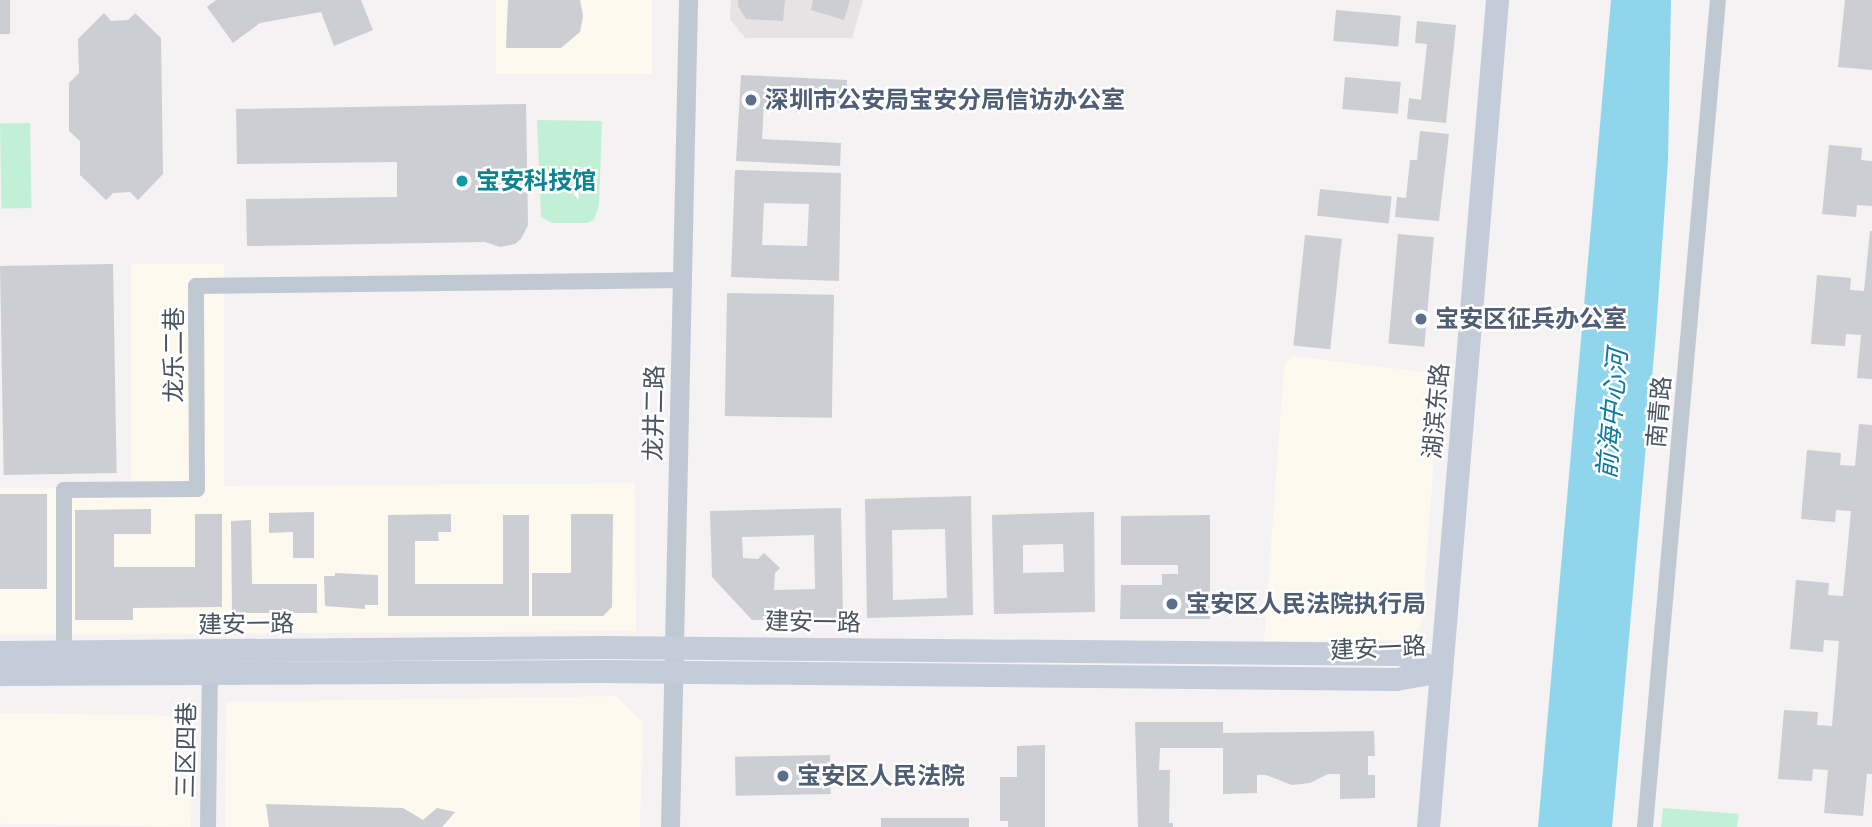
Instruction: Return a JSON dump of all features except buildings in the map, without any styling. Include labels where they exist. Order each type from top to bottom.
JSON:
[{"type":"main road","name":"湖滨东路","points":[[1428,827],[1497,0]]},
{"type":"main road","name":"建安一路","points":[[0,652],[673,648],[1401,654],[1441,671]]},
{"type":"main road","name":"建安一路","points":[[0,674],[673,672],[1396,679],[1441,671]]},
{"type":"street","name":"龙井二路","points":[[670,827],[688,0]]},
{"type":"street","name":"南青路","points":[[1645,827],[1718,0]]},
{"type":"street","name":"龙乐二巷","points":[[64,652],[64,490],[197,489],[196,286],[682,280]]},
{"type":"street","name":"三区四巷","points":[[208,827],[210,673]]},
{"type":"shaded area","points":[[496,0],[652,0],[652,74],[496,74]]},
{"type":"shaded area","points":[[731,0],[863,0],[852,38],[745,38],[730,19]]},
{"type":"shaded area","points":[[131,264],[224,264],[224,486],[635,483],[636,631],[0,635],[0,488],[131,487]]},
{"type":"shaded area","points":[[1293,356],[1441,374],[1421,626],[1406,640],[1264,641],[1284,366]]},
{"type":"shaded area","points":[[616,696],[643,723],[640,827],[225,827],[226,702]]},
{"type":"shaded area","points":[[0,713],[193,716],[191,827],[0,824]]},
{"type":"green space","points":[[537,120],[602,121],[599,205],[594,220],[587,223],[552,223],[541,217]]},
{"type":"green space","points":[[30,123],[31,208],[1,209],[0,124]]},
{"type":"green space","points":[[1663,808],[1739,814],[1737,827],[1661,827]]},
{"type":"water","name":"前海中心河","points":[[1611,0],[1671,0],[1668,161],[1656,332],[1612,827],[1538,827]]},
{"type":"place","name":"深圳市公安局宝安分局信访办公室","points":[[751,100]]},
{"type":"place","name":"宝安科技馆","points":[[462,181]]},
{"type":"place","name":"宝安区征兵办公室","points":[[1421,319]]},
{"type":"place","name":"宝安区人民法院执行局","points":[[1172,604]]},
{"type":"place","name":"宝安区人民法院","points":[[783,776]]}]
